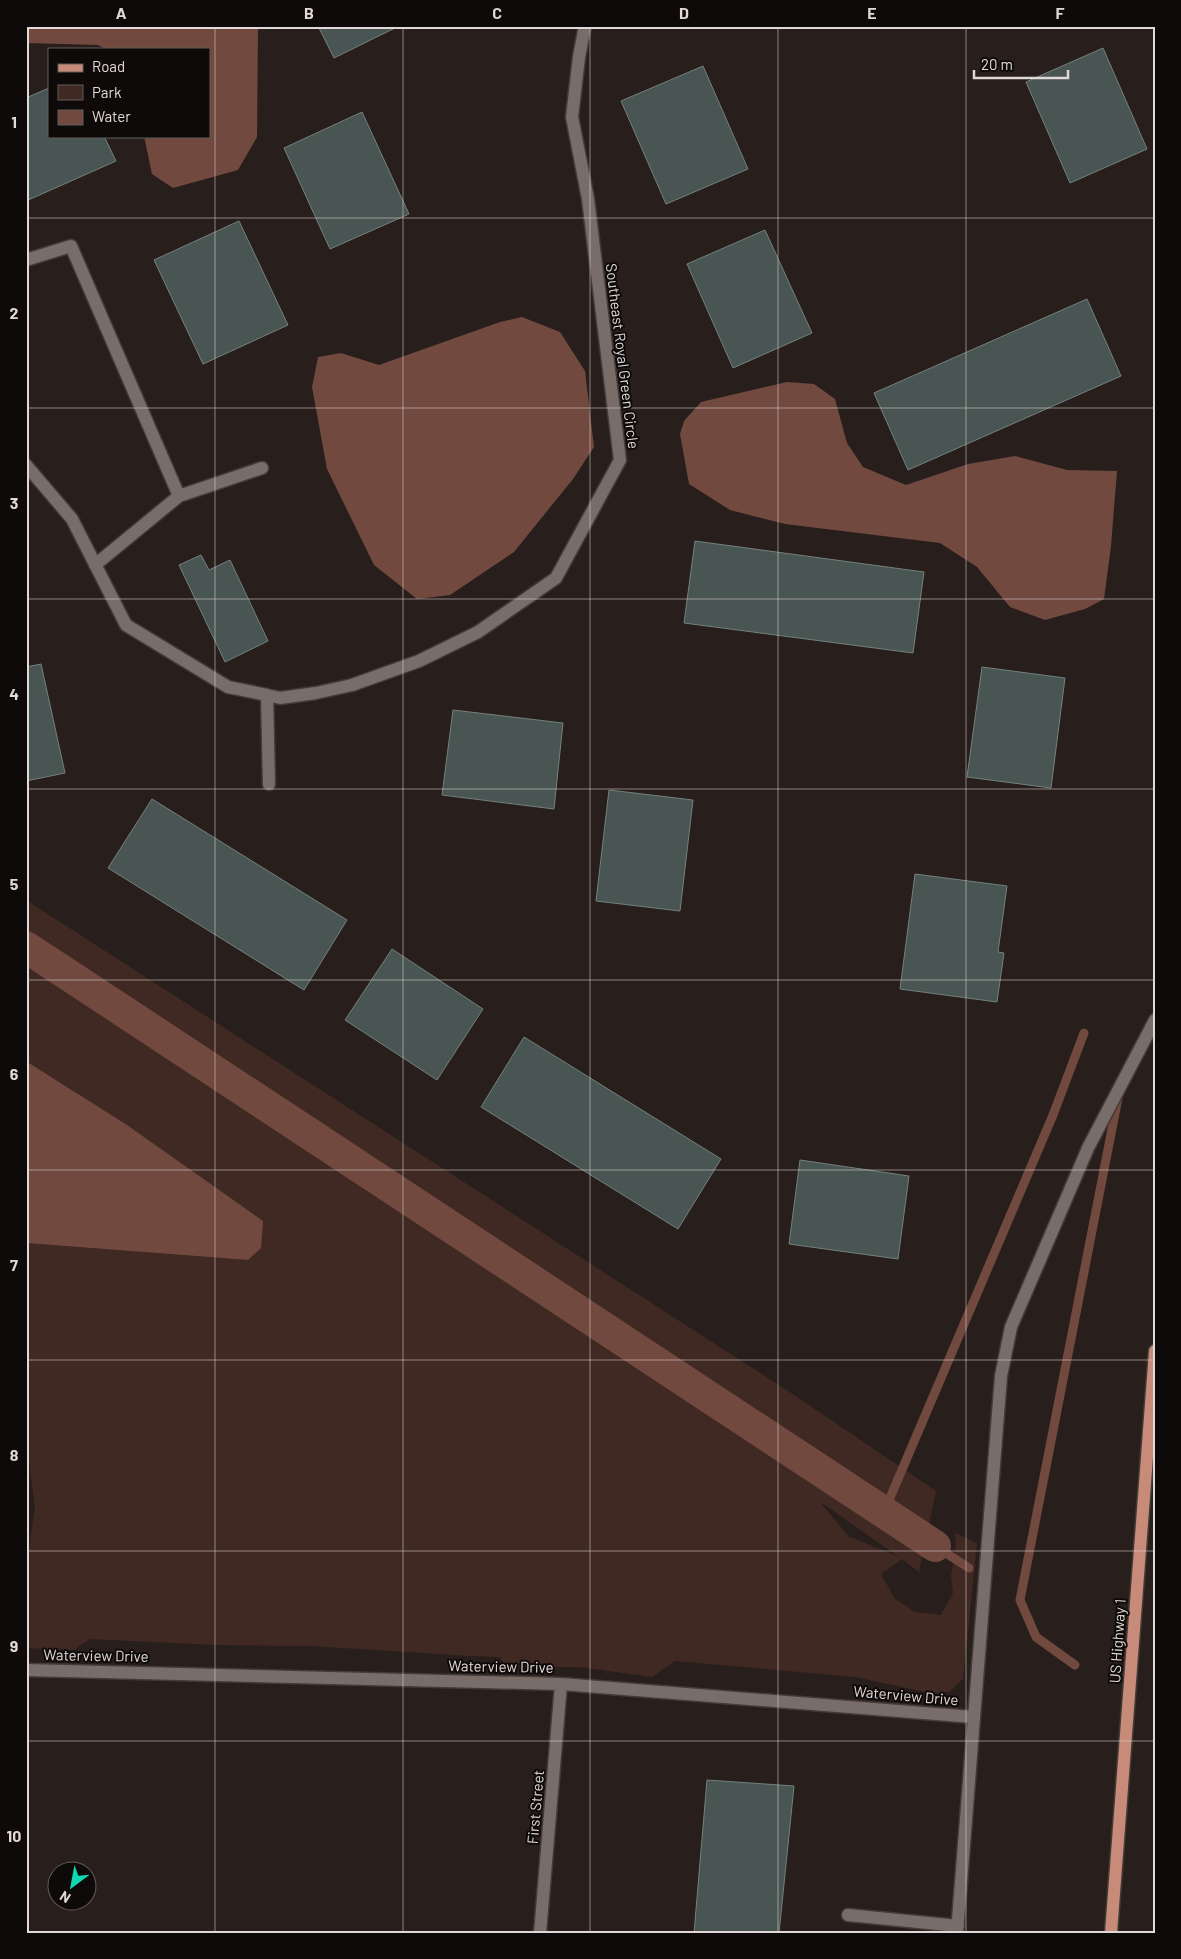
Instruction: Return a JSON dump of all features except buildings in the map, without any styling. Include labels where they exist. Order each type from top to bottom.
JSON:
[{"type":"main road","name":"US Highway 1","points":[[1111,1933],[1155,1351]]},
{"type":"street","name":"Southeast Royal Green Circle","points":[[26,465],[72,519],[126,626],[228,687],[280,698],[352,685],[419,661],[478,632],[556,578],[620,460],[588,199],[572,117],[579,57],[585,26]]},
{"type":"street","points":[[26,260],[71,246],[179,496]]},
{"type":"street","points":[[95,565],[179,496],[262,468]]},
{"type":"street","points":[[267,695],[269,784]]},
{"type":"street","points":[[848,1915],[958,1929],[1001,1376],[1012,1327],[1088,1148],[1155,1020]]},
{"type":"street","name":"Waterview Drive","points":[[26,1670],[561,1684],[973,1717]]},
{"type":"street","name":"First Street","points":[[540,1933],[561,1684]]},
{"type":"green space","points":[[26,900],[788,1391],[936,1491],[919,1572],[902,1559],[881,1574],[895,1599],[915,1612],[941,1615],[953,1593],[951,1576],[956,1545],[955,1533],[977,1543],[963,1679],[949,1692],[934,1694],[856,1677],[675,1661],[652,1677],[580,1667],[505,1667],[500,1657],[310,1646],[216,1645],[90,1639],[73,1650],[27,1648],[26,1573],[35,1506],[26,1441],[26,1243],[248,1260],[77,1093],[26,1061]],"holes":[[[822,1503],[899,1557],[848,1536]]]},
{"type":"water","points":[[26,26],[258,26],[257,137],[238,170],[173,188],[152,174],[144,138],[210,138],[210,48],[104,48],[98,45],[26,43]]},
{"type":"water","points":[[522,317],[560,332],[585,371],[594,447],[573,479],[514,552],[450,595],[417,599],[374,565],[327,469],[312,387],[318,357],[341,353],[379,365],[500,322]]},
{"type":"water","points":[[787,382],[814,384],[835,399],[847,443],[863,467],[906,485],[968,464],[1015,456],[1067,470],[1117,471],[1111,546],[1104,599],[1085,609],[1045,620],[1010,607],[977,567],[940,543],[785,524],[730,510],[689,484],[680,434],[684,421],[701,402]]},
{"type":"water","points":[[26,1061],[127,1125],[263,1221],[261,1248],[248,1260],[26,1243]]},
{"type":"waterway","points":[[26,947],[935,1546]]},
{"type":"waterway","points":[[884,1512],[1053,1115],[1084,1033]]},
{"type":"waterway","points":[[1075,1665],[1036,1637],[1020,1600],[1118,1098]]},
{"type":"waterway","points":[[935,1546],[969,1568]]}]
